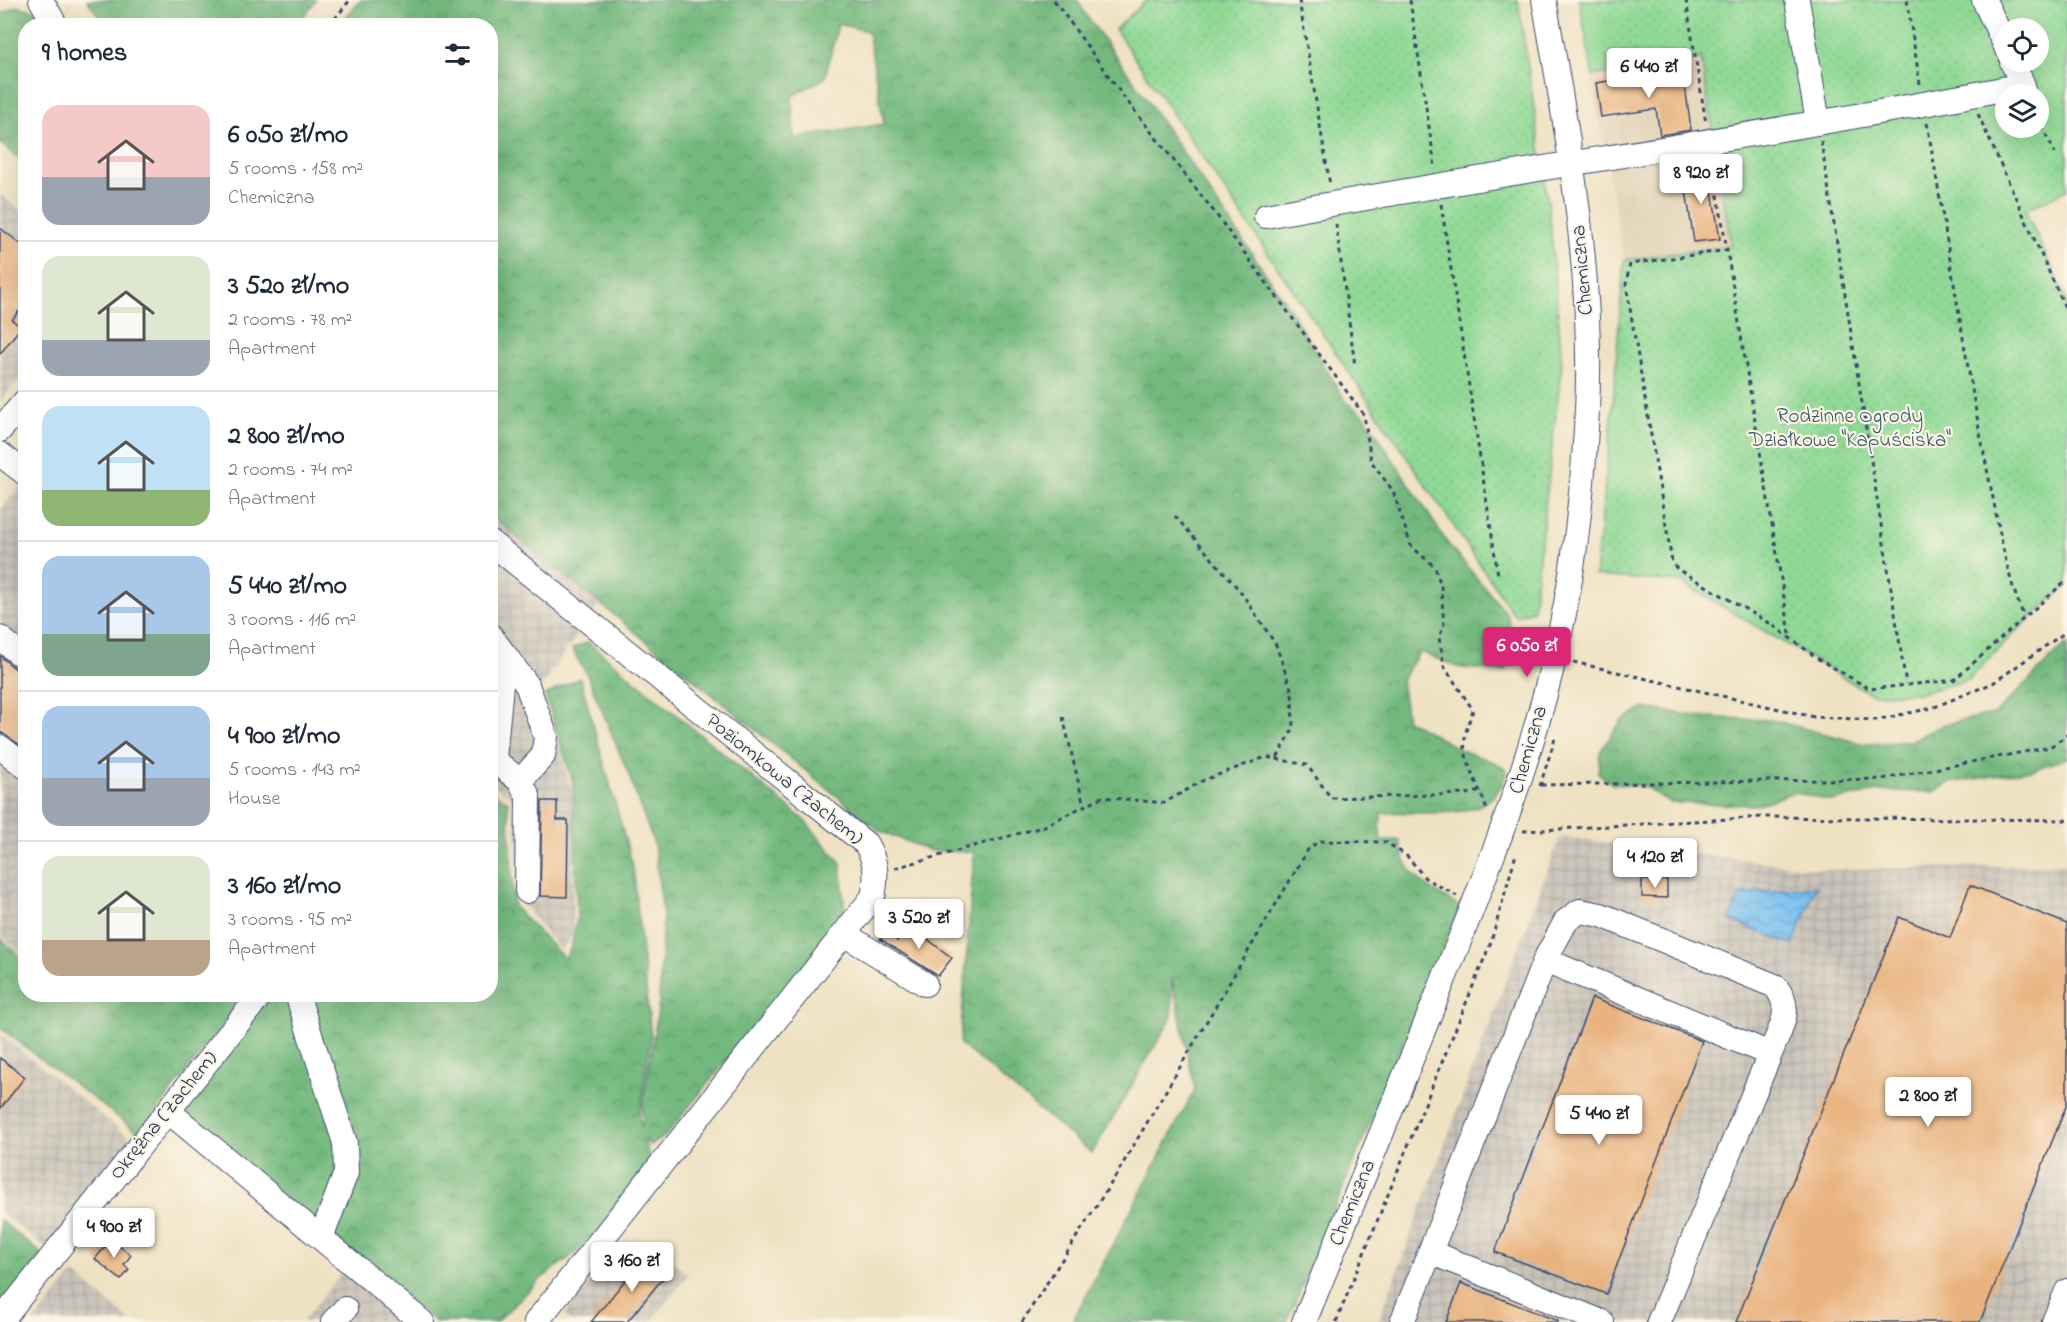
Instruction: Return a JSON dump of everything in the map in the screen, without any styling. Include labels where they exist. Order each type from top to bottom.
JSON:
[{"type":"street","points":[[41,0],[51,18]]},
{"type":"street","name":"Chemiczna","points":[[1304,1322],[1474,903],[1516,838],[1571,577],[1587,410],[1587,326],[1582,246],[1572,162],[1544,0]]},
{"type":"street","points":[[1797,0],[1818,122]]},
{"type":"street","points":[[1984,0],[1995,24]]},
{"type":"street","points":[[1266,216],[1438,184],[1970,96],[2023,85],[2017,72]]},
{"type":"street","points":[[0,430],[18,409]]},
{"type":"street","points":[[0,454],[18,468]]},
{"type":"street","name":"Poziomkowa (Zachem)","points":[[498,548],[866,844],[876,860],[877,876]]},
{"type":"street","points":[[0,638],[18,652]]},
{"type":"street","points":[[498,646],[528,685],[546,737],[543,756],[520,781]]},
{"type":"street","points":[[0,747],[18,761]]},
{"type":"street","points":[[498,762],[520,781],[528,796],[527,891]]},
{"type":"street","points":[[536,1322],[873,897],[877,876]]},
{"type":"street","points":[[1402,1322],[1545,960],[1566,921],[1580,911],[1601,915],[1775,986],[1784,998],[1786,1010],[1770,1054],[1659,1322]]},
{"type":"street","points":[[844,934],[925,984]]},
{"type":"street","points":[[1545,960],[1770,1054]]},
{"type":"street","name":"Okrężna (Zachem)","points":[[0,1322],[255,1002]]},
{"type":"street","points":[[300,1002],[345,1143],[346,1173],[321,1238]]},
{"type":"street","points":[[168,1111],[422,1322]]},
{"type":"street","points":[[1430,1252],[1602,1322]]},
{"type":"path","points":[[335,18],[350,0]]},
{"type":"path","points":[[1054,0],[1123,96],[1212,209],[1364,414],[1371,461],[1393,491],[1411,546],[1435,567],[1441,586],[1444,626],[1439,637],[1444,666],[1473,710],[1464,740],[1469,766],[1482,791],[1488,814],[1516,838],[1763,817],[2067,820]]},
{"type":"path","points":[[1410,0],[1498,575]]},
{"type":"path","points":[[1686,0],[1791,640]]},
{"type":"path","points":[[1907,0],[1982,446],[2015,591],[2025,617]]},
{"type":"path","points":[[1970,96],[2067,312]]},
{"type":"path","points":[[1818,122],[1906,684]]},
{"type":"path","points":[[2048,138],[2055,153]]},
{"type":"path","points":[[1728,250],[1630,264],[1626,284],[1672,562],[1677,569],[1771,624],[1791,640],[1870,689],[1954,680],[2067,580]]},
{"type":"path","points":[[1175,516],[1241,592],[1276,645],[1292,692],[1293,729],[1277,758]]},
{"type":"path","points":[[1555,656],[1699,692],[1814,717],[1876,720],[1932,708],[1993,683],[2067,631]]},
{"type":"path","points":[[1063,717],[1084,806]]},
{"type":"path","points":[[1541,785],[1882,779],[2050,747],[2067,735]]},
{"type":"path","points":[[877,876],[895,867],[1042,827],[1102,797],[1164,803],[1204,780],[1266,757],[1307,765],[1331,798],[1466,794],[1482,791]]},
{"type":"path","points":[[1336,1322],[1491,942],[1516,838]]},
{"type":"path","points":[[1022,1322],[1141,1135],[1309,848],[1320,842],[1386,842],[1394,845],[1425,878],[1441,889],[1474,903]]},
{"type":"shaded area","points":[[1701,58],[1731,246],[1624,260],[1591,77]]},
{"type":"shaded area","points":[[0,194],[18,209],[18,380],[0,402]]},
{"type":"shaded area","points":[[18,489],[18,950],[0,934],[0,511]]},
{"type":"shaded area","points":[[498,516],[600,603],[537,692],[560,748],[573,797],[573,934],[561,951],[520,901],[514,800],[498,788]]},
{"type":"shaded area","points":[[1560,837],[1827,870],[2067,864],[2067,1322],[1378,1322]]},
{"type":"shaded area","points":[[0,1034],[135,1142],[49,1250],[0,1212]]},
{"type":"shaded area","points":[[653,1243],[688,1275],[651,1322],[572,1322],[564,1316],[616,1248]]},
{"type":"shaded area","points":[[347,1267],[412,1322],[302,1322]]},
{"type":"shaded area","points":[[74,1273],[107,1301],[131,1322],[34,1322]]},
{"type":"green space","points":[[87,0],[316,0],[302,18],[100,18]]},
{"type":"green space","points":[[361,0],[1078,0],[1085,14],[1133,80],[1289,308],[1346,402],[1364,415],[1448,544],[1507,614],[1518,652],[1505,671],[1461,668],[1420,652],[1401,680],[1407,720],[1461,750],[1496,763],[1507,771],[1499,789],[1487,801],[1472,808],[1455,812],[1381,813],[1380,840],[1400,840],[1407,864],[1420,881],[1460,907],[1287,1322],[1072,1322],[1195,1089],[1172,978],[1172,1017],[1092,1153],[960,1044],[974,852],[931,851],[880,831],[498,521],[498,18],[345,18]],"holes":[[[838,24],[868,31],[884,124],[794,138],[792,96],[825,78]]]},
{"type":"green space","points":[[1147,0],[1518,0],[1549,208],[1562,363],[1533,610],[1515,616],[1115,29]]},
{"type":"green space","name":"Rodzinne Ogrody Działkowe \"Kapuściska\"","points":[[1579,0],[2067,0],[2067,190],[2025,210],[2067,300],[2067,586],[2011,636],[1968,680],[1921,693],[1871,694],[1681,582],[1595,576],[1611,427],[1624,260],[1731,246],[1701,58],[1593,76]]},
{"type":"green space","points":[[17,6],[36,11],[38,18],[18,18],[18,157],[0,143],[0,15]]},
{"type":"green space","points":[[588,642],[804,820],[841,863],[845,916],[665,1136],[650,1145],[644,1138],[651,1166],[593,1240],[542,1278],[496,1322],[436,1322],[180,1112],[260,1002],[498,1002],[498,796],[508,801],[514,907],[565,959],[572,945],[577,917],[573,782],[545,695],[580,678],[633,867],[651,1036],[639,1119],[642,1127],[643,1104],[659,1003],[663,915],[654,844],[629,775],[587,675],[572,649]]},
{"type":"green space","points":[[2067,643],[2067,758],[2032,770],[1949,783],[1935,792],[1877,791],[1831,801],[1794,792],[1758,805],[1670,803],[1645,786],[1612,784],[1598,773],[1600,752],[1621,721],[1644,708],[1703,717],[1772,720],[1864,744],[1910,741],[1945,724],[1996,713]]},
{"type":"green space","points":[[0,938],[18,954],[18,1002],[241,1002],[139,1133],[0,1028]]},
{"type":"green space","points":[[0,1220],[43,1255],[0,1311]]},
{"type":"water","points":[[1816,886],[1793,945],[1729,920],[1741,894]]},
{"type":"building","points":[[1683,70],[1691,130],[1660,135],[1656,109],[1601,117],[1596,83]]},
{"type":"building","points":[[1708,167],[1720,239],[1694,242],[1683,171]]},
{"type":"building","points":[[0,228],[18,242],[18,313],[12,320],[18,325],[18,331],[0,354]]},
{"type":"building","points":[[0,656],[18,670],[18,744],[0,732]]},
{"type":"building","points":[[542,801],[557,801],[557,820],[568,820],[567,897],[540,896]]},
{"type":"building","points":[[1642,880],[1667,880],[1667,898],[1642,897]]},
{"type":"building","points":[[1970,885],[2067,924],[2067,1104],[1980,1322],[1736,1322],[1899,917],[1950,938]]},
{"type":"building","points":[[909,925],[952,958],[938,976],[880,939],[886,932],[897,941]]},
{"type":"building","points":[[1592,998],[1702,1041],[1606,1294],[1495,1252]]},
{"type":"building","points":[[0,1058],[25,1077],[0,1109]]},
{"type":"building","points":[[111,1240],[131,1255],[124,1265],[129,1270],[121,1280],[95,1259]]},
{"type":"building","points":[[645,1256],[667,1273],[627,1322],[591,1322]]},
{"type":"building","points":[[1461,1283],[1558,1321],[1558,1322],[1446,1322]]}]
